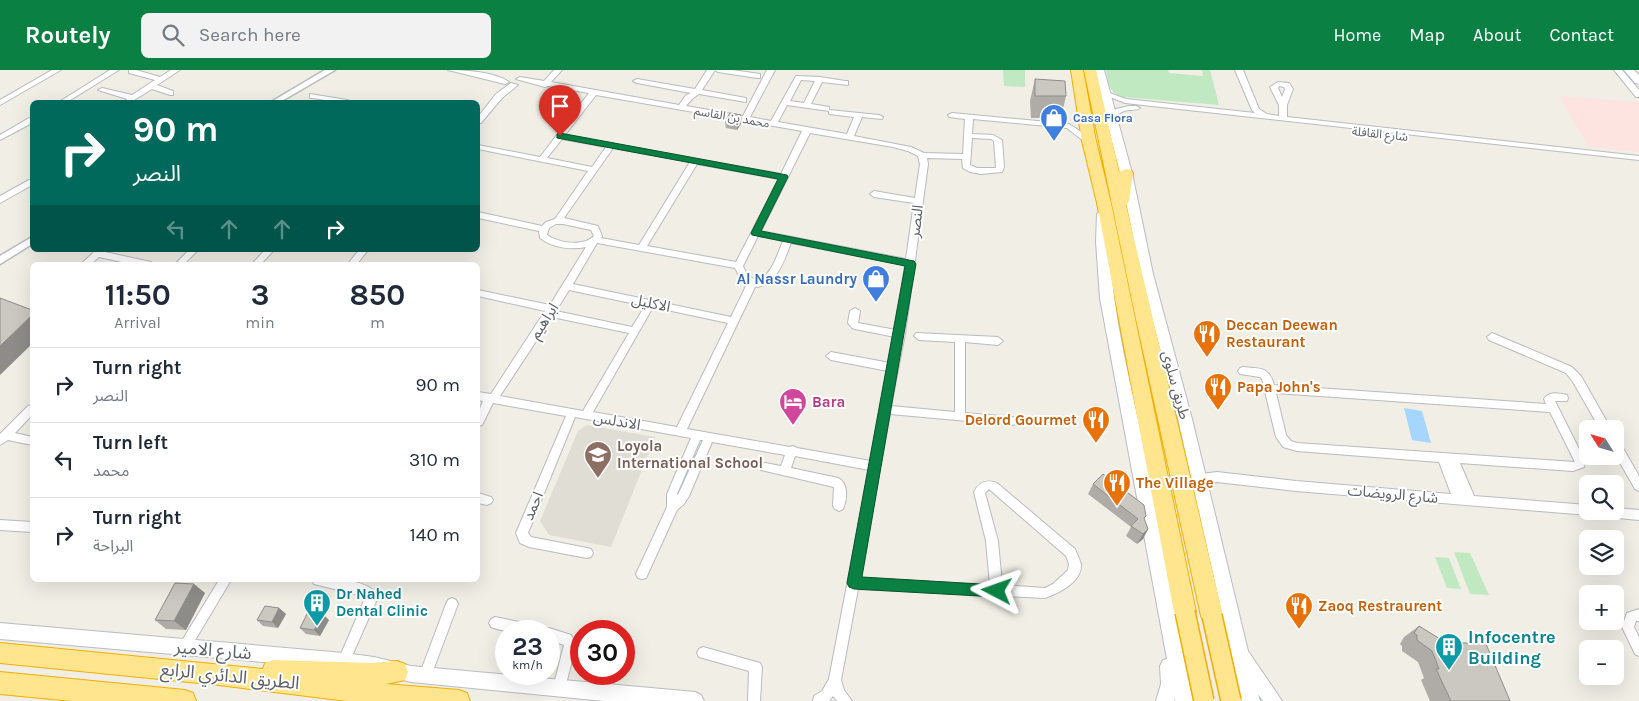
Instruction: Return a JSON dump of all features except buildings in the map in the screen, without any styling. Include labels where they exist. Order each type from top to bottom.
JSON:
[{"type":"highway","points":[[1077,70],[1089,141],[1104,203],[1176,613],[1204,701]]},
{"type":"highway","name":"طريق سلوى","points":[[1090,70],[1231,701]]},
{"type":"highway","points":[[1121,214],[1126,173]]},
{"type":"highway","name":"الطريق الدائري الرابع","points":[[0,653],[220,674],[378,694],[459,701]]},
{"type":"highway","points":[[220,674],[267,670],[372,674],[397,672]]},
{"type":"highway","name":"الطريق الدائري الرابع","points":[[0,682],[185,701]]},
{"type":"main road","name":"طريق سلوى","points":[[1099,70],[1110,118],[1126,173],[1147,274],[1251,701]]},
{"type":"main road","points":[[1629,70],[1639,82]]},
{"type":"main road","points":[[1636,70],[1639,73]]},
{"type":"main road","points":[[1176,613],[1175,658],[1184,701]]},
{"type":"main road","points":[[1165,701],[1169,692],[1170,677],[1163,623],[1176,613]]},
{"type":"main road","name":"شارع الامير","points":[[0,631],[344,661],[374,665],[397,672],[425,676],[695,701]]},
{"type":"main road","points":[[1175,658],[1189,674],[1203,680],[1212,679],[1233,668],[1239,651]]},
{"type":"main road","points":[[1239,651],[1273,701]]},
{"type":"street","points":[[0,103],[57,70]]},
{"type":"street","points":[[66,100],[114,70]]},
{"type":"street","points":[[102,90],[130,100],[176,70]]},
{"type":"street","points":[[270,100],[323,70]]},
{"type":"street","points":[[278,100],[331,70]]},
{"type":"street","points":[[452,70],[494,78],[505,83]]},
{"type":"street","name":"محمد بن القاسم","points":[[475,70],[516,82],[543,84],[807,130],[911,149],[922,155],[966,157]]},
{"type":"street","points":[[543,84],[554,70]]},
{"type":"street","points":[[543,84],[558,70]]},
{"type":"street","points":[[681,108],[691,95],[696,92],[711,70]]},
{"type":"street","points":[[718,70],[757,76]]},
{"type":"street","points":[[745,120],[771,70]]},
{"type":"street","points":[[1240,70],[1252,103],[1257,112],[1264,117]]},
{"type":"street","points":[[1618,70],[1639,95]]},
{"type":"street","points":[[132,71],[161,80]]},
{"type":"street","points":[[775,125],[799,78],[844,83]]},
{"type":"street","points":[[806,106],[820,79]]},
{"type":"street","points":[[499,96],[507,80],[516,82]]},
{"type":"street","points":[[637,81],[743,100]]},
{"type":"street","points":[[480,119],[499,96],[516,82]]},
{"type":"street","points":[[152,86],[170,93]]},
{"type":"street","points":[[691,110],[699,97],[696,92]]},
{"type":"street","points":[[542,160],[593,93]]},
{"type":"street","name":"شارع القافلة","points":[[1104,93],[1122,105],[1138,108],[1639,163]]},
{"type":"street","points":[[313,96],[336,100]]},
{"type":"street","points":[[786,103],[878,117]]},
{"type":"street","points":[[1249,115],[1253,111],[1252,103]]},
{"type":"street","points":[[1283,104],[1283,119]]},
{"type":"street","points":[[1110,118],[1122,105]]},
{"type":"street","name":"شارع القافلة","points":[[1122,105],[1249,115],[1639,158]]},
{"type":"street","points":[[849,138],[859,115]]},
{"type":"street","points":[[952,115],[1069,126],[1078,123],[1086,117]]},
{"type":"street","points":[[968,136],[992,137],[998,140],[1000,168],[994,171],[969,169],[966,166],[969,116]]},
{"type":"street","points":[[0,138],[30,121]]},
{"type":"street","points":[[1069,126],[1089,141]]},
{"type":"street","points":[[752,284],[741,274],[739,266],[807,130]]},
{"type":"street","points":[[560,136],[783,177]]},
{"type":"street","points":[[480,215],[544,229],[558,221],[612,145]]},
{"type":"street","points":[[480,147],[594,170]]},
{"type":"street","name":"النصر","points":[[819,701],[827,695],[835,680],[854,583],[874,466],[900,334],[924,164],[922,155]]},
{"type":"street","points":[[640,248],[695,161]]},
{"type":"street","points":[[0,200],[30,183]]},
{"type":"street","points":[[874,194],[918,201]]},
{"type":"street","points":[[558,221],[595,228],[598,232],[595,241]]},
{"type":"street","points":[[544,229],[543,236],[550,240],[579,246],[595,241],[739,266]]},
{"type":"street","points":[[756,233],[911,264]]},
{"type":"street","points":[[752,284],[769,279],[788,239]]},
{"type":"street","points":[[0,261],[30,241]]},
{"type":"street","name":"ابراهيم","points":[[480,418],[491,398],[567,286],[595,241]]},
{"type":"street","points":[[88,262],[100,252],[131,262]]},
{"type":"street","points":[[181,262],[192,252]]},
{"type":"street","points":[[258,262],[268,252]]},
{"type":"street","points":[[680,432],[752,284]]},
{"type":"street","name":"الاكليل","points":[[567,286],[734,321]]},
{"type":"street","points":[[480,294],[634,332]]},
{"type":"street","points":[[586,415],[651,303]]},
{"type":"street","points":[[855,311],[853,323],[855,326],[900,334]]},
{"type":"street","points":[[919,336],[998,341]]},
{"type":"street","points":[[1492,337],[1569,370],[1577,378],[1601,420]]},
{"type":"street","points":[[960,339],[960,416]]},
{"type":"street","points":[[831,356],[894,368]]},
{"type":"street","points":[[1243,371],[1265,374],[1281,438],[1292,447],[1577,466],[1580,464],[1579,458],[1549,398],[1563,398]]},
{"type":"street","points":[[1270,389],[1553,408]]},
{"type":"street","name":"الاندلس","points":[[480,396],[793,450],[874,466]]},
{"type":"street","points":[[886,410],[1012,421]]},
{"type":"street","points":[[3,438],[30,411]]},
{"type":"street","name":"احمد","points":[[572,413],[522,533],[524,539],[529,542],[586,553]]},
{"type":"street","points":[[673,507],[672,494],[697,435]]},
{"type":"street","points":[[642,574],[673,507],[683,497],[709,437]]},
{"type":"street","points":[[3,438],[30,441]]},
{"type":"street","points":[[785,471],[793,450]]},
{"type":"street","points":[[1448,458],[1464,500]]},
{"type":"street","points":[[1624,460],[1639,486]]},
{"type":"street","points":[[684,467],[695,469]]},
{"type":"street","points":[[764,467],[839,484],[838,506]]},
{"type":"street","name":"شارع الرويضات","points":[[1198,478],[1217,477],[1579,509]]},
{"type":"street","points":[[854,583],[997,591],[1045,593],[1066,582],[1074,573],[1075,564],[1071,553],[994,486],[988,484],[979,492],[992,540],[997,591]]},
{"type":"street","points":[[1624,514],[1639,515]]},
{"type":"street","points":[[0,525],[30,527]]},
{"type":"street","points":[[184,648],[224,582]]},
{"type":"street","points":[[327,582],[366,591],[372,597],[344,661]]},
{"type":"street","points":[[425,676],[452,604]]},
{"type":"street","points":[[1639,614],[1631,617],[1628,627],[1639,650]]},
{"type":"street","points":[[560,637],[567,639],[570,645],[560,684]]},
{"type":"street","points":[[703,653],[756,667],[754,701]]},
{"type":"street","points":[[835,680],[839,694],[846,701]]},
{"type":"shaded area","points":[[1559,96],[1639,102],[1639,152],[1589,147]]},
{"type":"shaded area","name":"Loyola International School","points":[[587,425],[655,437],[611,547],[549,535],[540,521],[578,431]]},
{"type":"green space","points":[[1003,70],[1025,70],[1025,87],[1004,86]]},
{"type":"green space","points":[[1106,70],[1168,70],[1169,73],[1203,76],[1202,70],[1210,70],[1219,105],[1122,97],[1112,90]]},
{"type":"green space","points":[[1454,552],[1470,553],[1489,595],[1470,594]]},
{"type":"green space","points":[[1435,557],[1449,558],[1461,589],[1447,588]]},
{"type":"water","points":[[1404,408],[1422,411],[1431,443],[1412,440]]},
{"type":"place","name":"Casa Flora","points":[[1054,142]]},
{"type":"place","name":"Al Nassr Laundry","points":[[876,303]]},
{"type":"place","name":"Deccan Deewan Restaurant","points":[[1207,358]]},
{"type":"place","name":"Papa John's","points":[[1218,411]]},
{"type":"place","name":"Bara","points":[[793,426]]},
{"type":"place","name":"Delord Gourmet","points":[[1096,444]]},
{"type":"place","name":"Loyola International School","points":[[598,479]]},
{"type":"place","name":"The Village","points":[[1117,507]]},
{"type":"place","name":"Dr Nahed Dental Clinic","points":[[317,627]]},
{"type":"place","name":"Zaoq Restraurent","points":[[1299,630]]},
{"type":"place","name":"Infocentre Building","points":[[1449,671]]},
{"type":"route","points":[[560,136],[783,177],[756,233],[911,264],[854,583],[997,591]]}]
